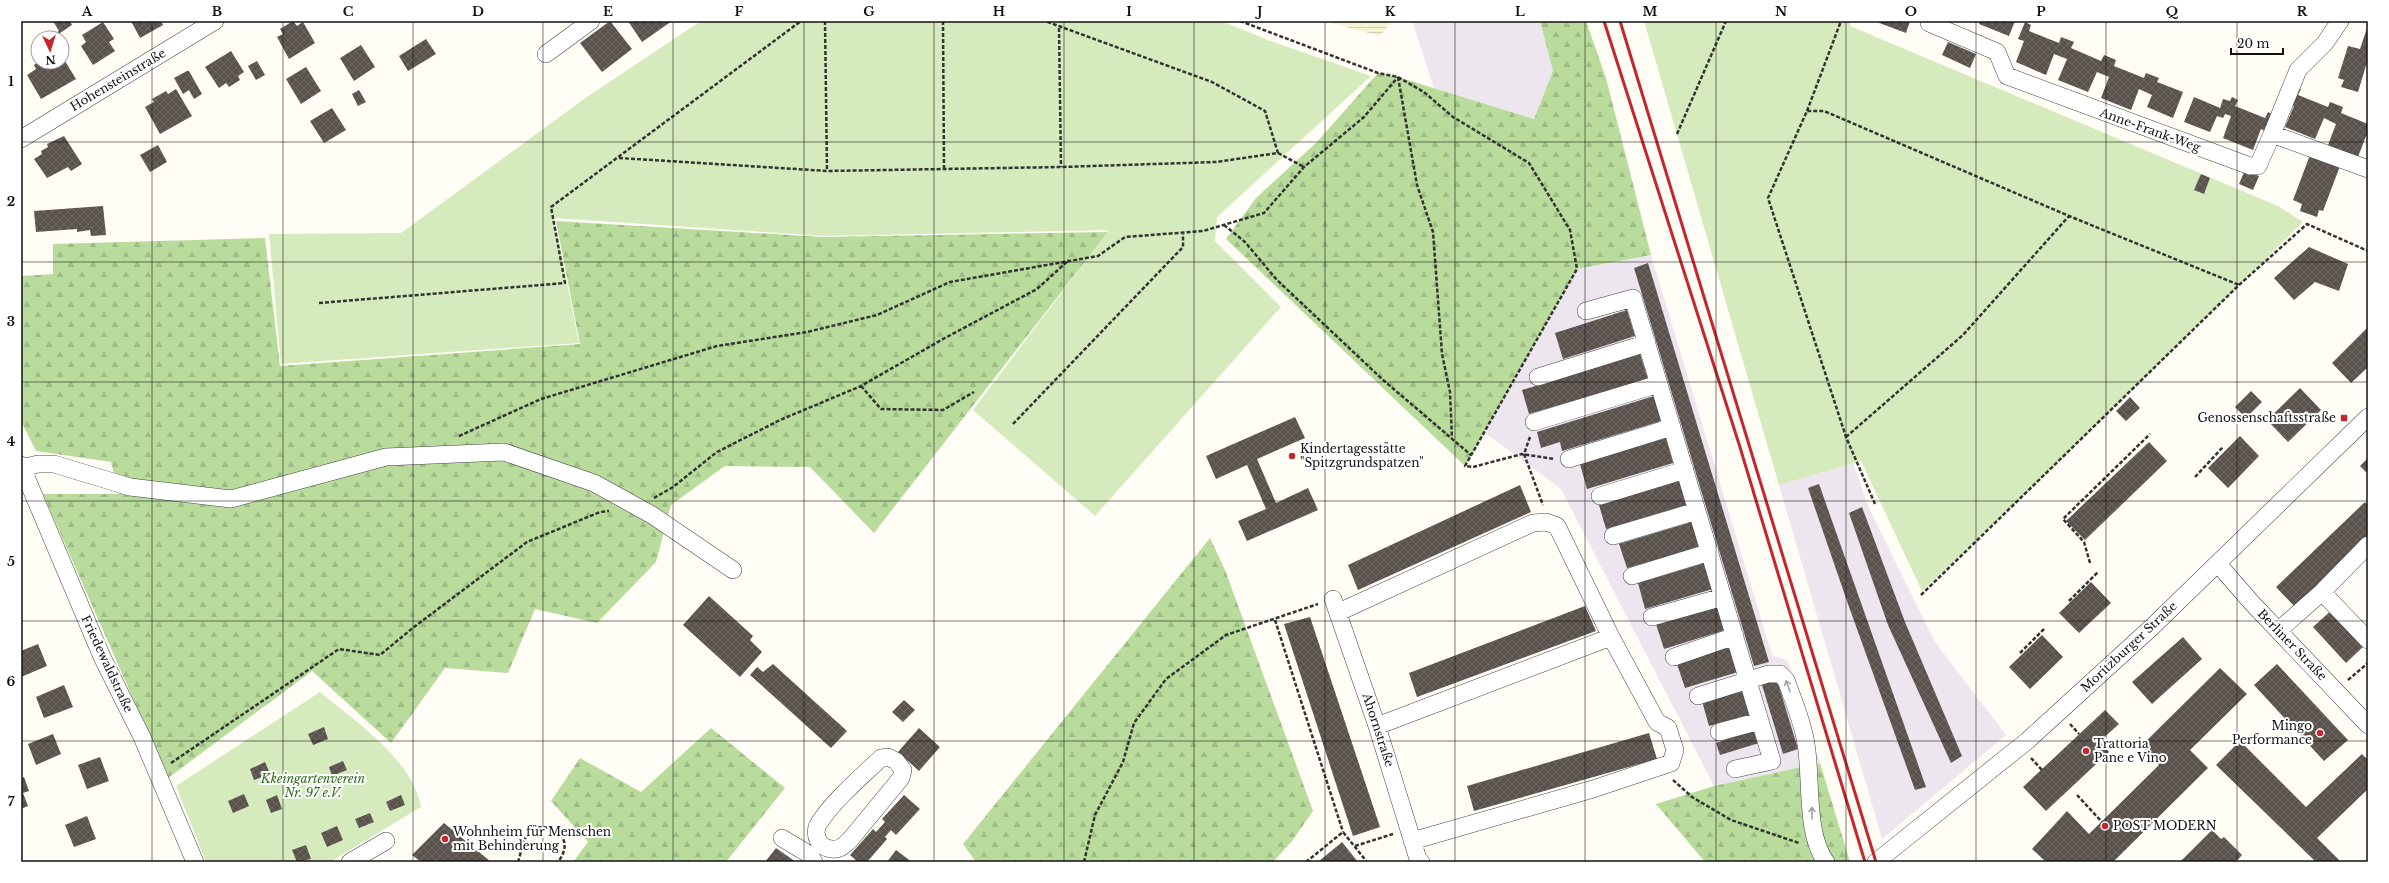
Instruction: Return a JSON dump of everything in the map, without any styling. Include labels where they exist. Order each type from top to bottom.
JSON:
[{"type":"street","name":"Hohensteinstraße","points":[[21,138],[215,21]]},
{"type":"street","points":[[546,54],[591,21]]},
{"type":"street","points":[[2340,21],[2325,43],[2298,70],[2272,134],[2368,169]]},
{"type":"street","name":"Anne-Frank-Weg","points":[[1929,23],[1997,52],[2007,76],[2250,166],[2258,166],[2272,134]]},
{"type":"street","points":[[1586,311],[1633,298],[1772,761],[1735,769]]},
{"type":"street","points":[[1538,377],[1646,343]]},
{"type":"street","points":[[1534,422],[1659,384]]},
{"type":"street","name":"Moritzburger Straße","points":[[1876,862],[2027,741],[2218,564],[2368,417]]},
{"type":"street","points":[[1568,459],[1672,427]]},
{"type":"street","points":[[21,466],[54,464],[130,487],[230,499],[386,457],[504,452],[594,483],[637,507],[733,570]]},
{"type":"street","name":"Friedewaldstraße","points":[[21,466],[102,656],[142,737],[195,862]]},
{"type":"street","points":[[1600,496],[1685,470]]},
{"type":"street","points":[[1613,536],[1697,511]]},
{"type":"street","points":[[1336,605],[1533,524],[1546,522],[1557,526],[1612,637],[1657,722],[1668,728],[1675,750],[1672,763],[1593,789],[1411,835]]},
{"type":"street","points":[[2279,630],[2322,592],[2368,545]]},
{"type":"street","points":[[1632,576],[1710,552]]},
{"type":"street","name":"Berliner Straße","points":[[2218,564],[2368,725]]},
{"type":"street","points":[[2322,592],[2368,640]]},
{"type":"street","points":[[1652,616],[1723,597]]},
{"type":"street","name":"Ahornstraße","points":[[1336,605],[1377,726],[1418,861]]},
{"type":"street","points":[[1674,657],[1735,636]]},
{"type":"street","points":[[1377,726],[1612,637]]},
{"type":"street","points":[[1698,696],[1748,679],[1768,674],[1780,674],[1786,680],[1806,741],[1809,767],[1812,830],[1822,857]]},
{"type":"street","points":[[1719,732],[1760,721]]},
{"type":"street","points":[[881,758],[888,758],[896,761],[903,770],[901,778],[849,841],[841,848],[832,850],[824,846],[817,840],[816,833],[823,817],[881,758]]},
{"type":"street","points":[[782,838],[810,855],[813,860],[824,846]]},
{"type":"street","points":[[350,862],[386,841]]},
{"type":"path","points":[[318,303],[565,283],[551,207],[619,158],[801,21]]},
{"type":"path","points":[[824,21],[827,171]]},
{"type":"path","points":[[944,21],[944,168]]},
{"type":"path","points":[[1044,21],[1059,28],[1212,82],[1265,111],[1278,153]]},
{"type":"path","points":[[1240,21],[1378,73],[1398,77],[1424,92],[1453,117],[1529,163],[1570,230],[1576,268],[1465,466],[1473,467],[1524,454],[1559,460],[1568,459]]},
{"type":"path","points":[[1677,134],[1726,21]]},
{"type":"path","points":[[1841,21],[1807,111],[1768,198],[1846,437],[1875,504]]},
{"type":"path","points":[[1059,28],[1061,167]]},
{"type":"path","points":[[452,439],[541,399],[716,346],[807,332],[869,317],[950,282],[1001,274],[1069,259],[1098,256],[1125,237],[1203,231],[1264,213],[1304,167],[1364,117],[1398,77]]},
{"type":"path","points":[[1398,77],[1417,186],[1433,232],[1442,354],[1450,392],[1452,439]]},
{"type":"path","points":[[1807,111],[1824,111],[2069,216],[2239,285]]},
{"type":"path","points":[[619,158],[827,171],[1061,167],[1216,162],[1278,153],[1304,167]]},
{"type":"path","points":[[1846,437],[1963,335],[2069,216]]},
{"type":"path","points":[[1921,595],[2239,285],[2307,224],[2368,251]]},
{"type":"path","points":[[1223,225],[1245,242],[1277,280],[1382,379],[1471,455]]},
{"type":"path","points":[[1013,424],[1183,247],[1183,232]]},
{"type":"path","points":[[156,772],[338,649],[380,655],[414,627],[527,542],[600,512],[637,507],[673,487],[717,452],[780,420],[861,386],[943,339],[1037,289],[1069,259]]},
{"type":"path","points":[[861,386],[881,409],[943,410],[974,392]]},
{"type":"path","points":[[2090,563],[2084,542],[2062,519],[2150,434]]},
{"type":"path","points":[[2194,477],[2223,446]]},
{"type":"path","points":[[1524,454],[1551,524]]},
{"type":"path","points":[[2069,601],[2098,572]]},
{"type":"path","points":[[1084,862],[1094,815],[1123,762],[1134,723],[1166,679],[1226,635],[1275,620],[1336,605]]},
{"type":"path","points":[[1275,620],[1343,832],[1367,862]]},
{"type":"path","points":[[2020,653],[2044,629]]},
{"type":"path","points":[[2335,691],[2368,663]]},
{"type":"path","points":[[2067,722],[2079,734]]},
{"type":"path","points":[[2028,755],[2042,770]]},
{"type":"path","points":[[1682,788],[1731,820],[1785,837],[1822,857]]},
{"type":"path","points":[[2077,795],[2102,822]]},
{"type":"path","points":[[518,862],[529,832],[535,828],[546,828],[556,831],[564,838],[566,847],[565,853],[558,862]]},
{"type":"path","points":[[1306,862],[1343,832]]},
{"type":"path","points":[[1355,846],[1411,835]]},
{"type":"shaded area","points":[[1324,21],[1392,21],[1380,36]]},
{"type":"shaded area","points":[[1412,21],[1540,21],[1553,71],[1534,119],[1434,88]]},
{"type":"shaded area","points":[[1651,255],[1772,655],[1788,661],[1820,763],[1714,786],[1561,489],[1488,435],[1482,437],[1577,269]]},
{"type":"shaded area","points":[[1853,463],[1869,508],[1935,642],[2006,735],[1882,839],[1779,485]]},
{"type":"green space","points":[[701,21],[1221,21],[1268,40],[1371,76],[1217,217],[1215,241],[1281,307],[1095,516],[973,410],[1109,230],[824,236],[554,218],[579,343],[281,364],[269,234],[401,233],[584,99]]},
{"type":"green space","points":[[1540,21],[1586,21],[1606,78],[1651,255],[1577,269],[1465,466],[1226,239],[1256,198],[1316,143],[1378,73],[1398,77],[1534,119],[1553,71]]},
{"type":"green space","points":[[1644,21],[1851,21],[1850,26],[2278,206],[2303,222],[2056,465],[1922,591],[1861,461],[1779,485]]},
{"type":"green space","points":[[556,221],[824,237],[1108,232],[874,533],[810,467],[725,466],[671,505],[656,562],[597,623],[535,609],[508,673],[445,668],[391,743],[312,671],[168,778],[43,494],[119,494],[111,462],[36,451],[21,421],[21,276],[53,274],[53,244],[265,238],[280,366],[580,344]]},
{"type":"green space","points":[[1210,538],[1225,570],[1313,811],[1292,841],[1273,862],[976,862],[963,844]]},
{"type":"green space","name":"Kkeingartenverein Nr. 97 e.V.","points":[[320,692],[365,729],[395,757],[416,790],[421,807],[330,862],[206,862],[176,786]]},
{"type":"green space","points":[[711,728],[785,788],[726,862],[573,862],[588,842],[551,801],[580,758],[641,792]]},
{"type":"green space","points":[[1820,763],[1850,862],[1705,862],[1656,804],[1714,786]]},
{"type":"building","points":[[53,21],[70,21],[72,25],[64,30],[58,30]]},
{"type":"building","points":[[131,21],[161,21],[163,25],[140,38]]},
{"type":"building","points":[[293,21],[297,26],[303,22],[315,43],[289,59],[277,37],[283,34],[280,29]]},
{"type":"building","points":[[610,21],[632,49],[602,72],[580,43]]},
{"type":"building","points":[[628,21],[672,21],[642,42]]},
{"type":"building","points":[[1874,21],[1910,21],[1906,33]]},
{"type":"building","points":[[1980,21],[2015,21],[2009,36],[1979,24]]},
{"type":"building","points":[[103,22],[114,39],[109,42],[115,51],[93,65],[81,46],[86,42],[82,35]]},
{"type":"building","points":[[2025,22],[2031,25],[2029,31],[2059,43],[2061,37],[2074,42],[2071,48],[2101,61],[2104,55],[2116,60],[2114,66],[2144,78],[2146,73],[2159,78],[2157,82],[2183,92],[2173,118],[2147,107],[2152,95],[2139,89],[2131,110],[2101,98],[2109,77],[2097,72],[2088,92],[2058,80],[2067,59],[2054,54],[2046,75],[2016,62],[2024,41],[2018,39]]},
{"type":"building","points":[[2368,25],[2368,59],[2358,92],[2341,87],[2344,80],[2338,78],[2348,46],[2360,49]]},
{"type":"building","points":[[426,39],[436,54],[408,71],[399,56]]},
{"type":"building","points":[[1948,42],[1976,54],[1970,68],[1942,55]]},
{"type":"building","points":[[361,45],[375,67],[354,81],[340,58]]},
{"type":"building","points":[[231,51],[244,72],[238,76],[240,80],[229,87],[226,83],[219,88],[205,67]]},
{"type":"building","points":[[257,61],[265,75],[256,80],[248,66]]},
{"type":"building","points":[[306,67],[321,91],[301,104],[286,79]]},
{"type":"building","points":[[70,69],[76,79],[41,99],[27,75],[34,70]]},
{"type":"building","points":[[189,71],[202,94],[194,99],[189,90],[183,94],[174,78]]},
{"type":"building","points":[[2294,86],[2301,89],[2298,95],[2328,107],[2330,102],[2343,107],[2341,113],[2368,124],[2368,137],[2366,136],[2358,157],[2328,145],[2336,124],[2324,118],[2315,139],[2285,127],[2294,106],[2287,103]]},
{"type":"building","points":[[176,89],[192,116],[160,134],[145,107],[154,102],[152,99],[166,91],[168,94]]},
{"type":"building","points":[[359,90],[366,102],[358,106],[352,94]]},
{"type":"building","points":[[2194,97],[2220,108],[2223,99],[2230,101],[2232,97],[2238,100],[2235,106],[2265,118],[2268,112],[2274,115],[2267,132],[2261,129],[2253,150],[2223,138],[2231,116],[2225,114],[2223,118],[2217,116],[2210,132],[2184,122]]},
{"type":"building","points":[[332,108],[346,130],[324,143],[310,121]]},
{"type":"building","points":[[64,136],[82,164],[71,171],[68,167],[47,178],[34,159],[42,154],[41,151],[48,147],[47,144]]},
{"type":"building","points":[[158,145],[167,162],[150,172],[140,155]]},
{"type":"building","points":[[2310,155],[2340,166],[2323,211],[2319,210],[2317,217],[2300,211],[2302,204],[2293,200]]},
{"type":"building","points":[[2245,170],[2259,176],[2253,190],[2239,184]]},
{"type":"building","points":[[2201,174],[2210,178],[2204,194],[2194,190]]},
{"type":"building","points":[[103,206],[106,235],[91,236],[90,230],[77,232],[77,229],[36,232],[34,211]]},
{"type":"building","points":[[2309,247],[2348,264],[2339,291],[2315,282],[2294,300],[2274,278]]},
{"type":"building","points":[[1648,263],[1769,662],[1754,666],[1634,268]]},
{"type":"building","points":[[1627,310],[1635,336],[1563,359],[1555,333]]},
{"type":"building","points":[[2368,327],[2368,367],[2351,383],[2332,363]]},
{"type":"building","points":[[1640,354],[1648,379],[1529,414],[1522,390]]},
{"type":"building","points":[[2300,388],[2321,410],[2288,442],[2267,420]]},
{"type":"building","points":[[2251,391],[2262,402],[2246,418],[2235,407]]},
{"type":"building","points":[[1654,396],[1661,421],[1562,451],[1560,442],[1541,448],[1537,432]]},
{"type":"building","points":[[2130,397],[2140,408],[2126,421],[2116,411]]},
{"type":"building","name":"Kindertagesstätte \"Spitzgrundspatzen\"","points":[[1295,417],[1305,438],[1257,459],[1276,503],[1308,488],[1318,510],[1247,541],[1238,521],[1266,509],[1247,465],[1216,479],[1206,456]]},
{"type":"building","points":[[2240,436],[2259,456],[2228,488],[2208,468]]},
{"type":"building","points":[[1666,438],[1673,463],[1587,489],[1580,464]]},
{"type":"building","points":[[2149,442],[2167,461],[2085,540],[2066,521]]},
{"type":"building","points":[[2368,458],[2368,474],[2360,466]]},
{"type":"building","points":[[1679,480],[1686,505],[1606,529],[1599,505]]},
{"type":"building","points":[[1819,484],[1926,787],[1915,790],[1848,604],[1808,488]]},
{"type":"building","points":[[1520,485],[1531,512],[1358,590],[1348,565]]},
{"type":"building","points":[[2365,502],[2368,506],[2368,537],[2295,607],[2276,587]]},
{"type":"building","points":[[1862,507],[1905,622],[1962,756],[1951,763],[1888,625],[1849,513]]},
{"type":"building","points":[[1692,522],[1700,547],[1627,568],[1619,544]]},
{"type":"building","points":[[1705,563],[1713,589],[1645,609],[1638,583]]},
{"type":"building","points":[[2091,582],[2111,603],[2079,633],[2059,613]]},
{"type":"building","points":[[709,596],[753,636],[750,640],[762,652],[740,677],[683,625]]},
{"type":"building","points":[[1585,606],[1596,631],[1417,697],[1409,673]]},
{"type":"building","points":[[1718,606],[1725,630],[1664,649],[1656,624]]},
{"type":"building","points":[[2333,609],[2366,644],[2346,663],[2313,627]]},
{"type":"building","points":[[1310,617],[1380,827],[1353,836],[1284,624]]},
{"type":"building","points":[[2042,635],[2063,657],[2030,689],[2009,667]]},
{"type":"building","points":[[2183,637],[2202,659],[2152,704],[2132,682]]},
{"type":"building","points":[[38,644],[47,666],[21,677],[21,651]]},
{"type":"building","points":[[1730,647],[1738,672],[1685,688],[1677,664]]},
{"type":"building","points":[[773,664],[847,731],[831,748],[750,675],[757,667],[763,672]]},
{"type":"building","points":[[2277,664],[2348,740],[2324,761],[2254,685]]},
{"type":"building","points":[[2220,668],[2247,694],[2190,750],[2208,768],[2113,862],[2046,862],[2032,849],[2067,811],[2089,834],[2159,765],[2141,746]]},
{"type":"building","points":[[1777,680],[1798,749],[1783,754],[1762,685]]},
{"type":"building","points":[[64,685],[73,707],[44,718],[36,697]]},
{"type":"building","points":[[1743,688],[1751,714],[1709,726],[1702,701]]},
{"type":"building","points":[[904,700],[915,710],[903,722],[892,712]]},
{"type":"building","points":[[2105,710],[2119,724],[2100,741],[2109,752],[2046,811],[2023,787]]},
{"type":"building","points":[[324,727],[328,739],[313,745],[308,734]]},
{"type":"building","points":[[919,728],[940,747],[919,771],[898,752]]},
{"type":"building","points":[[1755,730],[1759,743],[1720,755],[1716,743]]},
{"type":"building","points":[[1649,733],[1657,759],[1474,811],[1467,786]]},
{"type":"building","points":[[53,734],[61,754],[36,765],[28,744]]},
{"type":"building","points":[[2240,741],[2306,807],[2362,754],[2368,760],[2368,789],[2317,838],[2341,862],[2316,862],[2216,765]]},
{"type":"building","points":[[100,757],[109,781],[87,789],[78,765]]},
{"type":"building","points":[[343,761],[347,770],[332,776],[329,767]]},
{"type":"building","points":[[265,762],[270,774],[254,780],[250,769]]},
{"type":"building","points":[[24,777],[29,791],[23,793],[28,806],[21,809],[21,778]]},
{"type":"building","points":[[244,794],[249,806],[233,813],[228,801]]},
{"type":"building","points":[[277,795],[282,809],[271,813],[266,800]]},
{"type":"building","points":[[401,795],[405,805],[390,811],[386,802]]},
{"type":"building","points":[[904,795],[920,809],[896,835],[891,830],[885,837],[887,839],[867,862],[858,862],[850,855],[873,829],[876,832],[885,822],[882,819]]},
{"type":"building","points":[[370,813],[374,822],[359,828],[355,819]]},
{"type":"building","points":[[87,816],[96,839],[74,847],[65,825]]},
{"type":"building","name":"Wohnheim für Menschen mit Behinderung","points":[[444,823],[491,862],[437,862],[435,860],[433,862],[421,862],[412,855]]},
{"type":"building","points":[[337,826],[343,840],[327,847],[321,833]]},
{"type":"building","points":[[2212,830],[2221,839],[2224,837],[2242,855],[2236,862],[2180,862]]},
{"type":"building","points":[[1342,842],[1358,862],[1318,862]]},
{"type":"building","points":[[306,845],[311,859],[297,862],[292,850]]},
{"type":"building","points":[[776,848],[796,862],[765,862]]},
{"type":"building","points":[[896,850],[912,862],[887,862]]},
{"type":"railway","points":[[1604,21],[1739,444],[1865,862]]},
{"type":"railway","points":[[1620,21],[1876,862]]},
{"type":"place","name":"Genossenschaftsstraße","points":[[2344,418]]},
{"type":"place","name":"Kindertagesstätte \"Spitzgrundspatzen\"","points":[[1292,456]]},
{"type":"place","name":"Mingo Performance","points":[[2320,733]]},
{"type":"place","name":"Trattoria Pane e Vino","points":[[2086,751]]},
{"type":"place","name":"POST MODERN","points":[[2105,826]]},
{"type":"place","name":"Wohnheim für Menschen mit Behinderung","points":[[445,839]]}]
